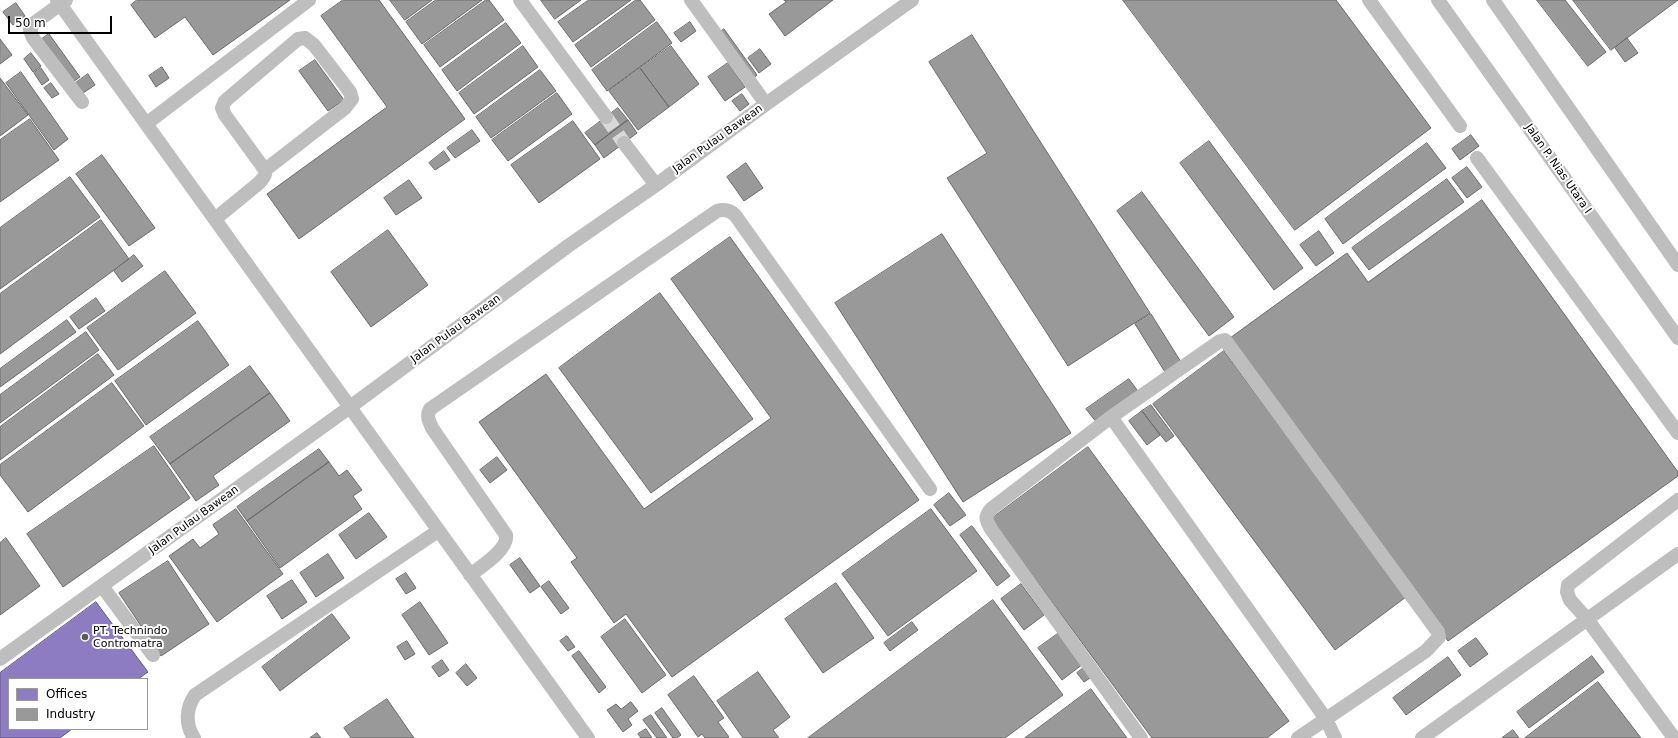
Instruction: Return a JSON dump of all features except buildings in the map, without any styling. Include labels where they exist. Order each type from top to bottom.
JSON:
[{"type":"street","points":[[146,124],[309,0]]},
{"type":"street","points":[[520,0],[606,117]]},
{"type":"street","points":[[691,0],[766,104]]},
{"type":"street","name":"Jalan Pulau Bawean","points":[[0,659],[350,407],[568,246],[656,185],[766,104],[912,0]]},
{"type":"street","points":[[1369,0],[1460,126]]},
{"type":"street","name":"Jalan P. Nias Utara I","points":[[1438,0],[1678,338]]},
{"type":"street","points":[[1493,0],[1678,265]]},
{"type":"street","points":[[82,102],[33,38],[30,30],[33,24],[61,2],[146,124],[588,738]]},
{"type":"street","points":[[215,220],[259,183],[265,176],[265,170],[225,115],[223,104],[298,39],[305,38],[314,45],[350,92],[352,99],[346,108],[265,170]]},
{"type":"street","points":[[624,143],[656,185]]},
{"type":"street","points":[[1477,158],[1678,434]]},
{"type":"street","points":[[470,575],[504,548],[507,540],[506,535],[432,428],[428,418],[430,409],[711,215],[722,209],[732,212],[735,215],[930,489]]},
{"type":"street","points":[[1141,738],[996,536],[986,520],[986,514],[1112,417],[1220,341],[1225,340],[1438,632],[1439,637],[1426,651],[1298,738]]},
{"type":"street","points":[[1112,417],[1326,719],[1335,738]]},
{"type":"street","points":[[1674,738],[1587,619],[1570,600],[1567,592],[1568,585],[1678,500]]},
{"type":"street","points":[[194,738],[190,732],[187,715],[190,702],[195,695],[438,531]]},
{"type":"street","points":[[1422,738],[1678,554]]},
{"type":"street","points":[[102,586],[153,655]]},
{"type":"tunnel","points":[[606,117],[624,143]]},
{"type":"place","name":"PT. Technindo Contromatra","points":[[85,637]]}]
